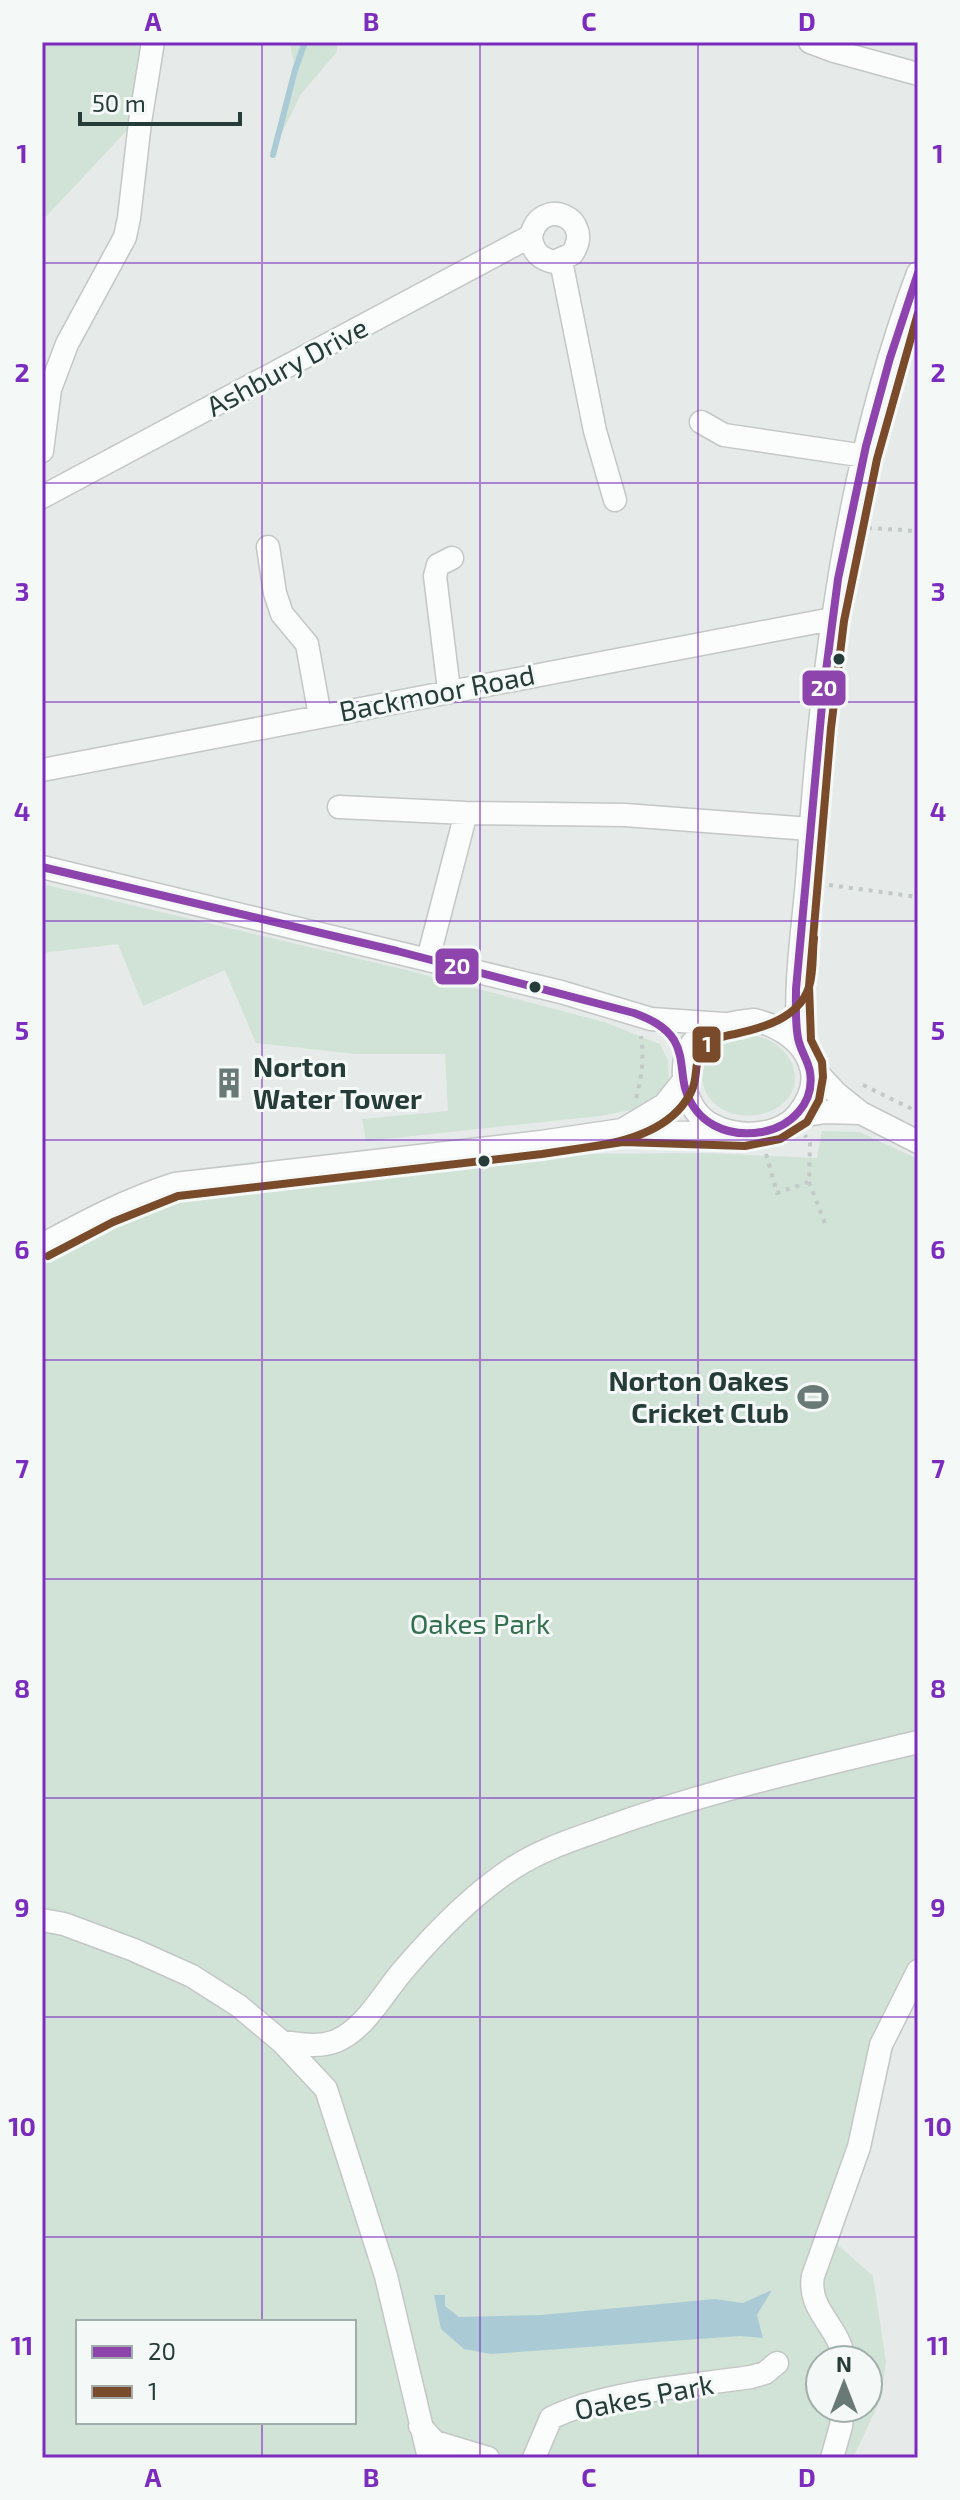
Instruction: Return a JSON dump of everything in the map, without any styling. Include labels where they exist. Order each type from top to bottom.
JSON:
[{"type":"street","points":[[42,451],[50,389],[67,344],[125,237],[153,42]]},
{"type":"street","points":[[810,42],[918,74]]},
{"type":"street","name":"Ashbury Drive","points":[[42,497],[531,236],[537,221],[548,215],[558,214],[576,226],[578,241],[572,254],[561,261]]},
{"type":"street","points":[[531,236],[539,256],[561,261],[595,431],[615,500]]},
{"type":"street","points":[[799,1043],[797,986],[832,619],[865,456],[918,273]]},
{"type":"street","points":[[701,422],[724,435],[865,456]]},
{"type":"street","points":[[268,547],[275,593],[282,614],[307,644],[320,716]]},
{"type":"street","points":[[449,690],[435,576],[438,565],[452,558]]},
{"type":"street","name":"Backmoor Road","points":[[42,770],[832,619]]},
{"type":"street","points":[[339,807],[466,813],[625,815],[810,829]]},
{"type":"street","points":[[428,959],[466,813]]},
{"type":"street","points":[[42,867],[428,959],[643,1016],[724,1024]]},
{"type":"street","points":[[622,1130],[664,1105],[684,1072],[693,1041],[712,1028],[754,1020],[781,1006],[797,986]]},
{"type":"street","points":[[643,1016],[670,1036],[695,1110],[722,1132]]},
{"type":"street","points":[[754,1020],[782,1029],[799,1043],[810,1065],[836,1093],[861,1113],[918,1142]]},
{"type":"street","points":[[795,1117],[811,1086],[810,1065]]},
{"type":"street","points":[[42,1245],[138,1196],[175,1184],[622,1130],[744,1134],[776,1128],[795,1117],[825,1112],[861,1113]]},
{"type":"street","points":[[282,2042],[312,2045],[335,2042],[354,2031],[406,1966],[460,1910],[512,1868],[545,1850],[638,1816],[749,1784],[918,1742]]},
{"type":"street","points":[[42,1920],[64,1924],[134,1950],[192,1976],[239,2006],[282,2042],[326,2089],[386,2276],[429,2458]]},
{"type":"street","points":[[839,2344],[813,2300],[810,2291],[813,2276],[859,2147],[881,2045],[918,1971]]},
{"type":"street","name":"Oakes Park","points":[[534,2458],[551,2418],[571,2408],[655,2390],[751,2377],[765,2373],[777,2363]]},
{"type":"street","points":[[832,2458],[841,2424]]},
{"type":"street","points":[[420,2426],[435,2442],[488,2458]]},
{"type":"path","points":[[849,527],[918,531]]},
{"type":"path","points":[[807,882],[918,897]]},
{"type":"path","points":[[622,1130],[635,1101],[642,1065],[643,1016]]},
{"type":"path","points":[[859,1083],[918,1112]]},
{"type":"path","points":[[795,1117],[810,1143],[809,1182],[826,1226]]},
{"type":"path","points":[[760,1132],[777,1193],[809,1182]]},
{"type":"green space","points":[[42,42],[161,42],[146,110],[42,221]]},
{"type":"green space","points":[[290,42],[338,42],[336,53],[301,94],[269,159],[292,91],[295,70]]},
{"type":"green space","points":[[42,884],[402,969],[604,1022],[660,1044],[668,1061],[669,1088],[646,1107],[600,1116],[366,1141],[362,1119],[448,1111],[445,1054],[356,1054],[256,1043],[225,970],[143,1006],[118,944],[42,953]]},
{"type":"green space","points":[[747,1034],[767,1039],[781,1049],[791,1061],[795,1074],[787,1100],[774,1110],[756,1115],[734,1114],[724,1110],[709,1097],[702,1078],[703,1058],[711,1045],[724,1037]]},
{"type":"green space","name":"Oakes Park","points":[[822,1131],[859,1132],[918,1159],[918,1985],[894,2039],[874,2130],[838,2245],[873,2276],[883,2344],[804,2344],[804,2424],[869,2424],[853,2458],[42,2458],[42,1263],[157,1205],[230,1190],[586,1154],[704,1153],[817,1158]]},
{"type":"water","points":[[772,2290],[757,2315],[763,2338],[740,2336],[491,2354],[464,2349],[441,2329],[434,2295],[445,2295],[445,2306],[459,2317],[541,2315],[715,2299],[743,2303]]},
{"type":"waterway","points":[[273,155],[305,42]]},
{"type":"transit line","name":"20","points":[[42,867],[397,951],[634,1013],[657,1024],[674,1040],[685,1088],[696,1110],[705,1119],[737,1133],[762,1132],[791,1119],[804,1104],[811,1084],[797,1032],[796,989],[823,694],[838,579],[866,446],[918,273]]},
{"type":"transit line","name":"1","points":[[48,1256],[113,1222],[178,1196],[623,1142],[745,1146],[780,1139],[807,1122],[819,1100],[823,1077],[822,1062],[811,1040],[809,986],[831,728],[844,621],[877,459],[918,313]]},
{"type":"transit line","name":"1","points":[[589,1147],[634,1137],[662,1124],[674,1115],[692,1090],[698,1058],[705,1046],[713,1040],[768,1025],[797,1007],[811,981],[814,938]]},
{"type":"place","name":"Norton Water Tower","points":[[229,1083]]},
{"type":"place","name":"Norton Oakes Cricket Club","points":[[813,1397]]}]
